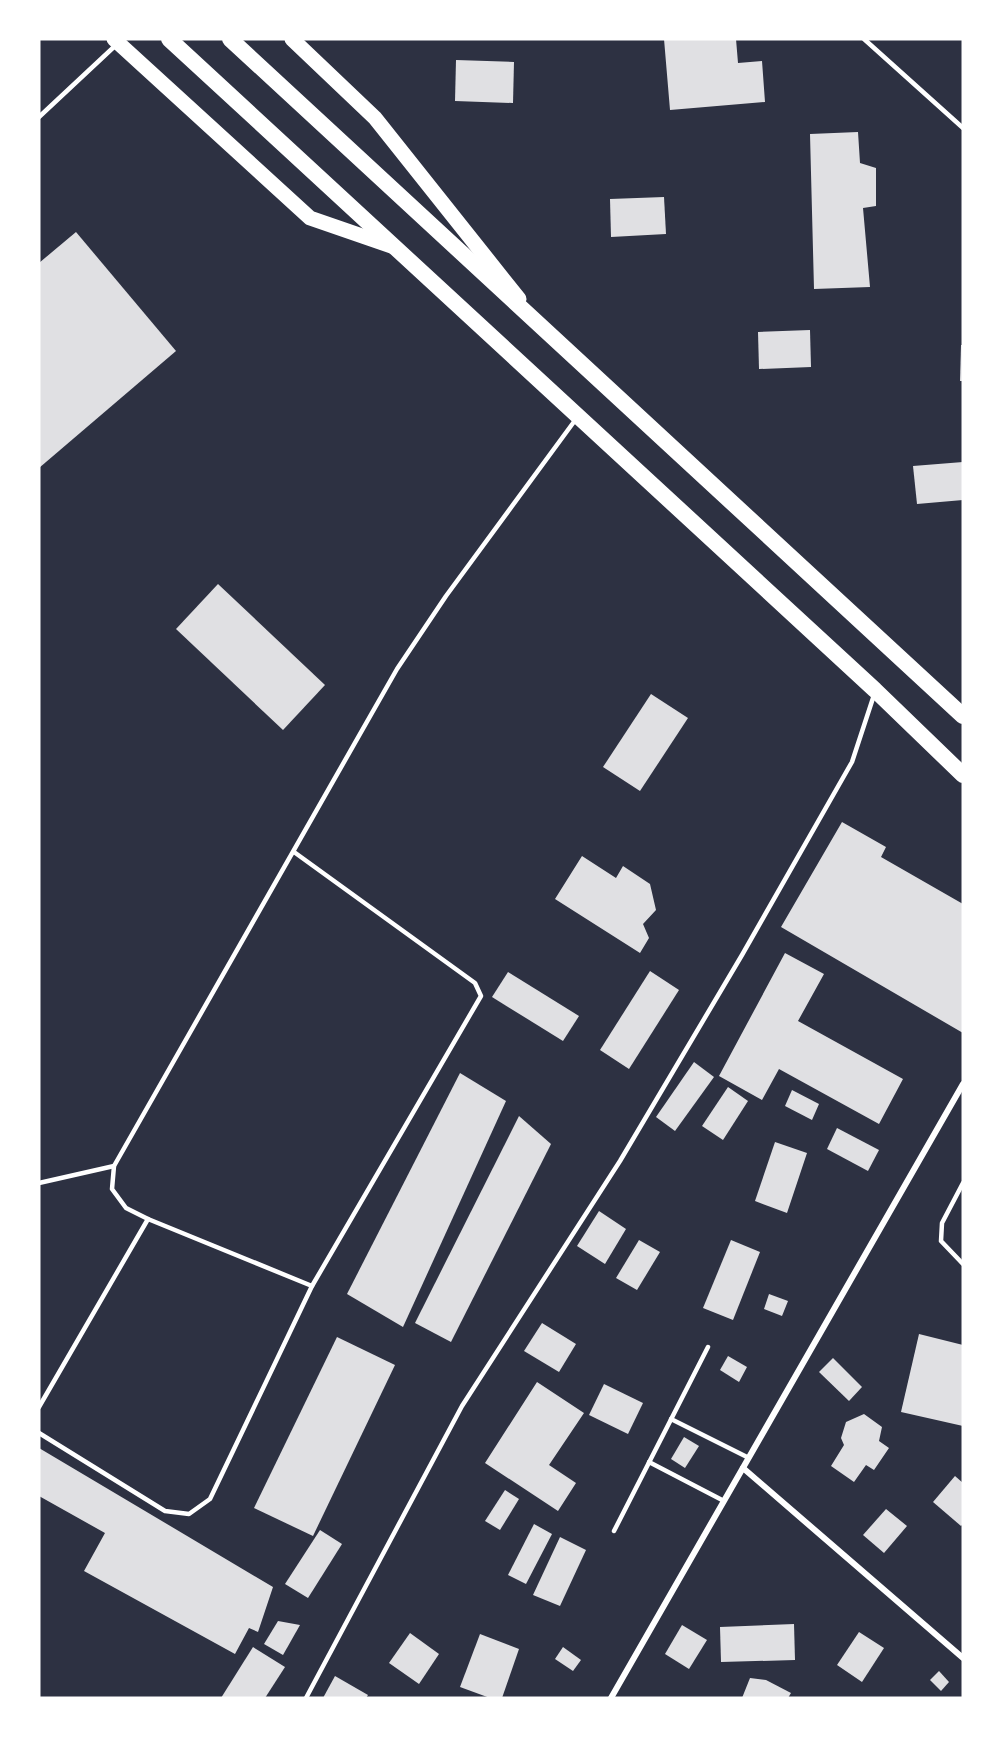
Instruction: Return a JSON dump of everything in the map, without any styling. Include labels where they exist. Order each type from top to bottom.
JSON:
[{"type":"highway","points":[[230,39],[963,716]]},
{"type":"highway","points":[[174,43],[875,690],[963,775]]},
{"type":"main road","points":[[292,39],[375,118],[544,329]]},
{"type":"main road","points":[[116,41],[310,218],[397,248]]},
{"type":"street","points":[[611,1698],[963,1084]]},
{"type":"street","points":[[743,1468],[963,1658]]},
{"type":"lane","points":[[864,39],[963,128]]},
{"type":"lane","points":[[39,117],[116,41]]},
{"type":"lane","points":[[312,1286],[126,1208],[112,1189],[114,1166],[398,669],[446,596],[578,417]]},
{"type":"lane","points":[[306,1698],[462,1406],[620,1161],[742,955],[852,762],[875,690]]},
{"type":"lane","points":[[39,1433],[165,1511],[189,1514],[210,1499],[312,1286],[481,996],[475,983],[294,852]]},
{"type":"lane","points":[[39,1183],[114,1166]]},
{"type":"lane","points":[[963,1183],[942,1223],[941,1241],[963,1264]]},
{"type":"lane","points":[[39,1407],[148,1219]]},
{"type":"lane","points":[[614,1531],[708,1347]]},
{"type":"lane","points":[[671,1419],[749,1458]]},
{"type":"lane","points":[[649,1461],[724,1501]]},
{"type":"building","points":[[664,39],[736,39],[738,63],[762,61],[765,102],[670,110]]},
{"type":"building","points":[[456,60],[514,62],[513,103],[455,101]]},
{"type":"building","points":[[858,132],[860,163],[876,168],[876,206],[863,208],[870,287],[814,289],[810,134]]},
{"type":"building","points":[[664,197],[666,234],[611,237],[610,199]]},
{"type":"building","points":[[76,232],[176,351],[39,468],[39,263]]},
{"type":"building","points":[[810,330],[811,367],[759,369],[758,332]]},
{"type":"building","points":[[961,345],[963,345],[963,381],[960,381]]},
{"type":"building","points":[[963,462],[963,500],[917,504],[913,466]]},
{"type":"building","points":[[218,584],[325,685],[283,730],[176,629]]},
{"type":"building","points":[[651,694],[688,718],[640,791],[603,767]]},
{"type":"building","points":[[842,822],[886,847],[881,857],[963,904],[963,1033],[781,927]]},
{"type":"building","points":[[582,856],[616,878],[623,866],[650,884],[656,910],[643,924],[649,938],[640,953],[555,899]]},
{"type":"building","points":[[785,953],[824,974],[798,1021],[903,1079],[879,1124],[779,1069],[762,1100],[719,1076]]},
{"type":"building","points":[[650,971],[679,990],[629,1069],[600,1050]]},
{"type":"building","points":[[508,972],[579,1016],[563,1041],[492,997]]},
{"type":"building","points":[[694,1062],[714,1077],[675,1131],[656,1117]]},
{"type":"building","points":[[460,1073],[506,1101],[403,1327],[347,1294]]},
{"type":"building","points":[[728,1087],[748,1101],[723,1140],[702,1126]]},
{"type":"building","points":[[792,1090],[819,1104],[812,1120],[785,1106]]},
{"type":"building","points":[[519,1116],[551,1144],[451,1342],[415,1323]]},
{"type":"building","points":[[837,1128],[879,1150],[868,1171],[827,1149]]},
{"type":"building","points":[[775,1142],[807,1153],[787,1213],[755,1201]]},
{"type":"building","points":[[599,1211],[626,1229],[605,1264],[577,1246]]},
{"type":"building","points":[[639,1240],[660,1252],[637,1290],[616,1278]]},
{"type":"building","points":[[731,1240],[760,1252],[733,1320],[703,1308]]},
{"type":"building","points":[[769,1294],[788,1301],[782,1316],[764,1309]]},
{"type":"building","points":[[542,1323],[576,1344],[559,1372],[524,1351]]},
{"type":"building","points":[[919,1334],[963,1345],[963,1426],[901,1412]]},
{"type":"building","points":[[337,1337],[395,1365],[313,1536],[254,1508]]},
{"type":"building","points":[[728,1356],[747,1367],[739,1382],[720,1370]]},
{"type":"building","points":[[833,1358],[862,1387],[849,1401],[819,1372]]},
{"type":"building","points":[[537,1382],[584,1413],[549,1465],[576,1483],[558,1511],[485,1463]]},
{"type":"building","points":[[604,1384],[643,1403],[628,1434],[589,1415]]},
{"type":"building","points":[[864,1414],[882,1427],[879,1441],[889,1448],[874,1470],[866,1465],[854,1482],[831,1466],[844,1445],[841,1438],[846,1422]]},
{"type":"building","points":[[684,1437],[699,1446],[685,1468],[671,1459]]},
{"type":"building","points":[[39,1448],[273,1587],[258,1632],[249,1628],[235,1654],[84,1571],[105,1533],[39,1496]]},
{"type":"building","points":[[955,1476],[963,1483],[963,1524],[961,1526],[933,1502]]},
{"type":"building","points":[[505,1490],[519,1499],[500,1530],[485,1521]]},
{"type":"building","points":[[886,1509],[907,1526],[884,1553],[863,1535]]},
{"type":"building","points":[[534,1524],[552,1534],[526,1584],[508,1575]]},
{"type":"building","points":[[320,1530],[342,1544],[308,1598],[285,1584]]},
{"type":"building","points":[[560,1537],[586,1550],[560,1606],[533,1595]]},
{"type":"building","points":[[278,1621],[300,1625],[283,1655],[264,1644]]},
{"type":"building","points":[[794,1624],[795,1660],[721,1662],[720,1627]]},
{"type":"building","points":[[682,1625],[707,1640],[689,1669],[665,1654]]},
{"type":"building","points":[[859,1632],[884,1648],[862,1682],[837,1665]]},
{"type":"building","points":[[410,1633],[439,1654],[419,1684],[389,1663]]},
{"type":"building","points":[[480,1634],[519,1649],[502,1698],[490,1698],[460,1687]]},
{"type":"building","points":[[253,1647],[285,1667],[265,1698],[221,1698]]},
{"type":"building","points":[[563,1647],[581,1660],[573,1671],[555,1659]]},
{"type":"building","points":[[939,1671],[949,1682],[941,1691],[930,1680]]},
{"type":"building","points":[[335,1676],[368,1695],[366,1698],[323,1698]]},
{"type":"building","points":[[750,1678],[766,1680],[791,1693],[788,1698],[742,1698]]}]
